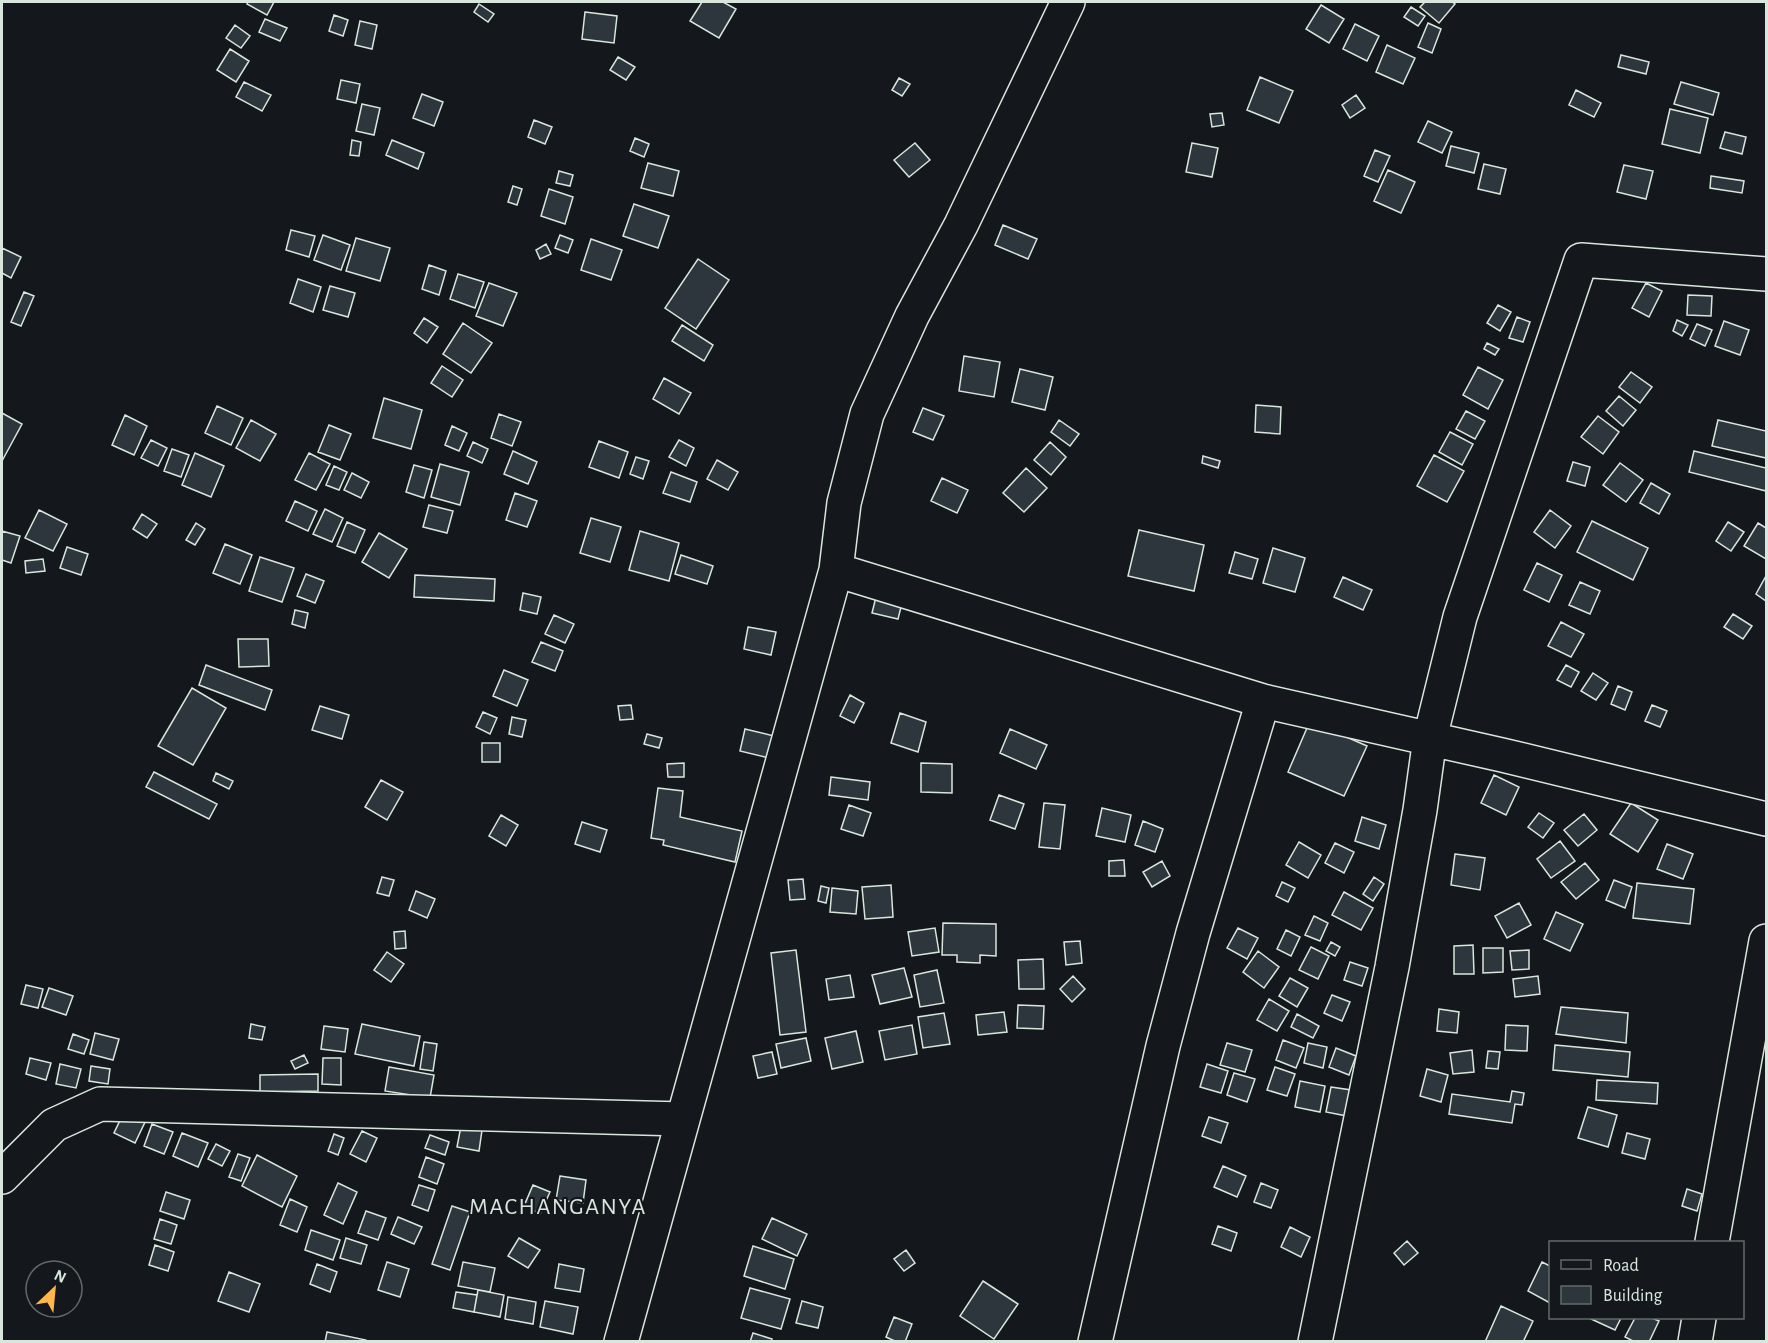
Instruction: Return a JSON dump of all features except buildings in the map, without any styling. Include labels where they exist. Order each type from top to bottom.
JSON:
[{"type":"street","points":[[621,1341],[836,570],[844,503],[867,414],[912,316],[961,225],[1068,2]]},
{"type":"street","points":[[1315,1341],[1392,967],[1431,738],[1460,617],[1581,260],[1767,274]]},
{"type":"street","points":[[836,570],[1263,701],[1431,738],[1767,819]]},
{"type":"street","points":[[1095,1341],[1163,1046],[1193,933],[1263,701]]},
{"type":"street","points":[[1713,1241],[1767,941]]},
{"type":"street","points":[[2,1177],[54,1125],[100,1104],[683,1119]]},
{"type":"street","points":[[1695,1341],[1699,1319]]},
{"type":"district","name":"MACHANGANYA","points":[[558,1207]]}]
